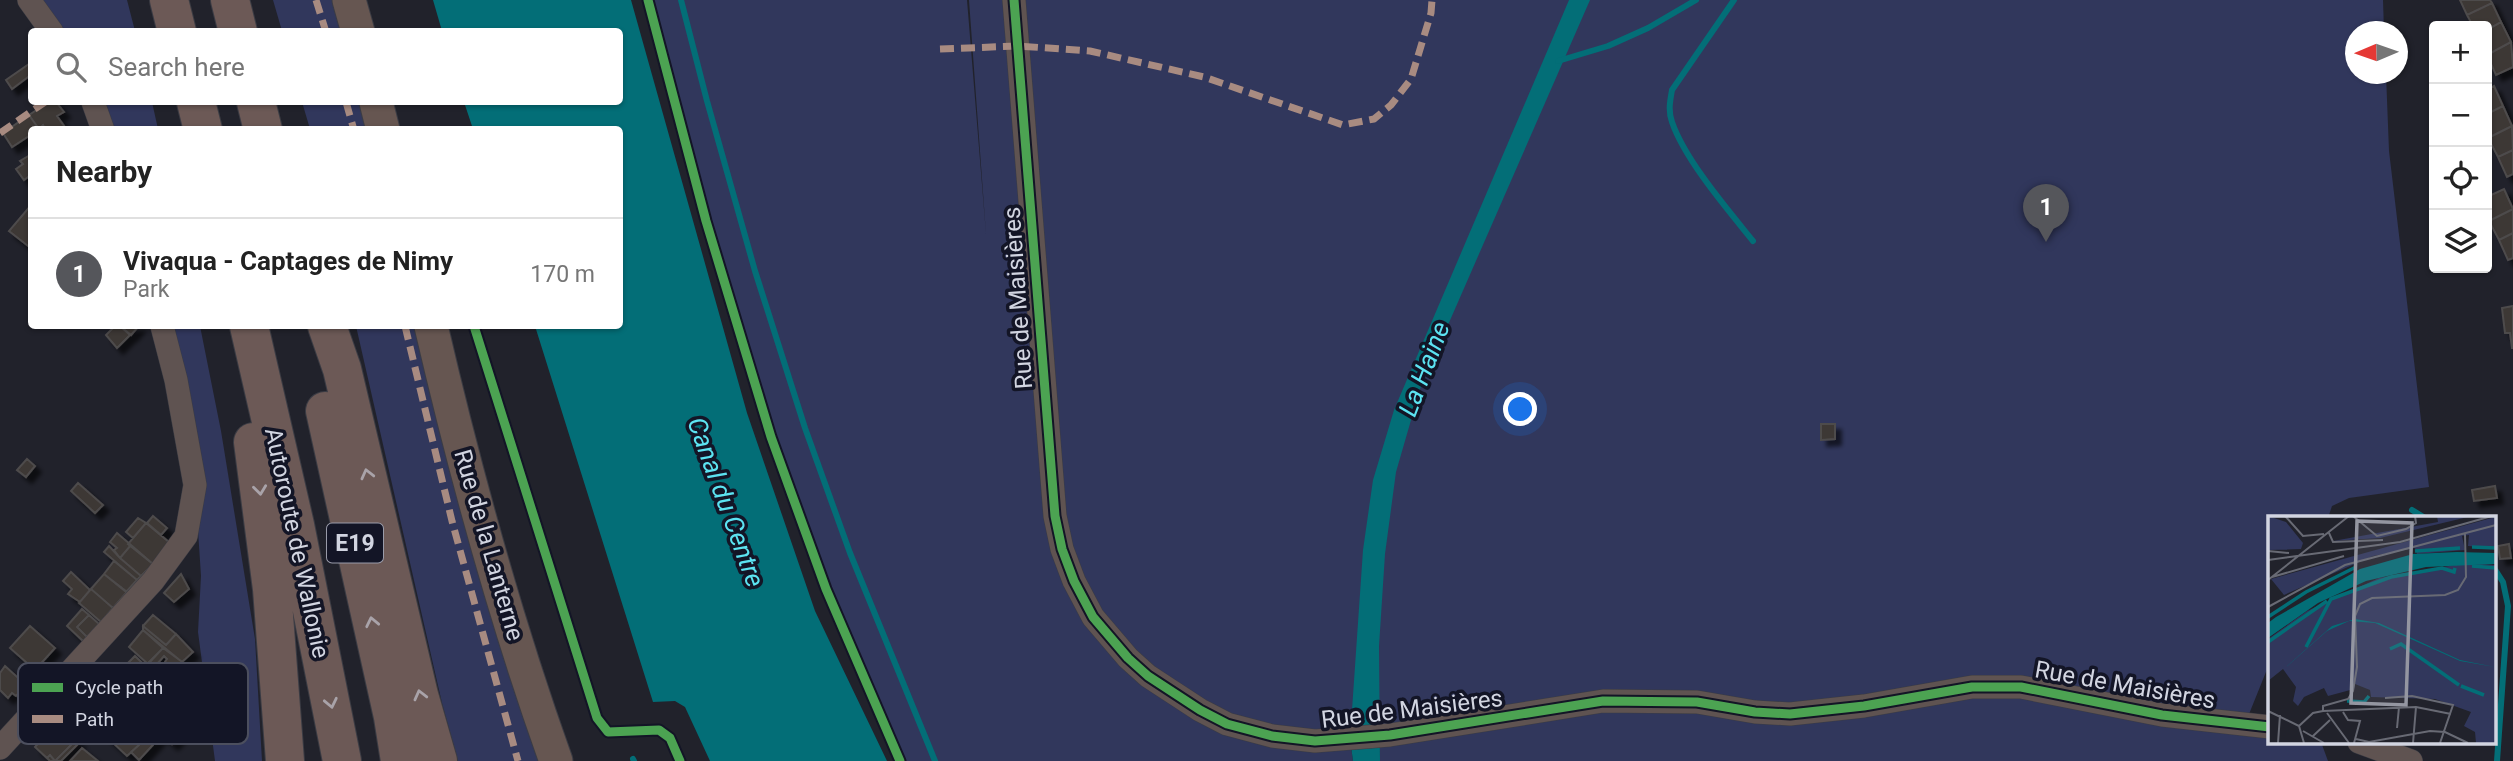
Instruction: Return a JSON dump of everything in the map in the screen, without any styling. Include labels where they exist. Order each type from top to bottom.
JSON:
[{"type":"highway","points":[[169,0],[176,28]]},
{"type":"highway","points":[[230,0],[237,28]]},
{"type":"highway","points":[[197,105],[202,126]]},
{"type":"highway","points":[[257,105],[262,126]]},
{"type":"highway","points":[[237,329],[272,589],[285,761]]},
{"type":"highway","name":"Autoroute de Wallonie","points":[[250,329],[295,525],[342,761]]},
{"type":"highway","name":"E19","points":[[308,329],[387,690],[400,761]]},
{"type":"highway","points":[[328,329],[342,369],[419,695],[438,761]]},
{"type":"main road","points":[[349,0],[357,28]]},
{"type":"main road","points":[[377,105],[382,126]]},
{"type":"main road","name":"Rue de la Lanterne","points":[[432,329],[480,521],[536,706],[556,761]]},
{"type":"street","points":[[29,0],[49,28]]},
{"type":"street","name":"Rue de Maisières","points":[[1014,0],[1055,516],[1062,549],[1074,581],[1093,617],[1128,659],[1148,676],[1200,710],[1227,723],[1272,736],[1315,741],[1390,735],[1603,701],[1697,702],[1755,712],[1790,714],[1864,706],[1972,687],[2021,687],[2162,715],[2268,727]]},
{"type":"street","points":[[94,105],[102,126]]},
{"type":"street","points":[[78,663],[153,581],[186,537],[195,485],[176,380],[163,329]]},
{"type":"street","points":[[0,748],[18,728]]},
{"type":"street","points":[[2364,744],[2411,761]]},
{"type":"shaded area","points":[[29,0],[127,0],[134,28],[50,28]]},
{"type":"shaded area","points":[[273,0],[334,0],[343,28],[281,28]]},
{"type":"shaded area","points":[[648,0],[967,0],[986,234],[969,0],[2383,0],[2384,21],[2345,21],[2345,84],[2386,84],[2389,151],[2429,487],[2349,498],[2332,506],[2329,516],[2268,516],[2268,667],[2245,724],[2268,727],[2268,744],[2322,744],[2328,761],[1380,761],[1380,736],[1350,739],[1353,761],[900,761],[826,589],[771,437],[706,221]]},
{"type":"shaded area","points":[[94,105],[153,105],[157,126],[102,126]]},
{"type":"shaded area","points":[[303,105],[363,105],[368,126],[309,126]]},
{"type":"shaded area","points":[[163,329],[201,329],[221,431],[255,639],[262,761],[215,761],[213,744],[248,744],[248,663],[202,663],[198,632],[201,576],[195,485]]},
{"type":"shaded area","points":[[357,329],[418,329],[541,761],[458,761],[442,703]]},
{"type":"water","name":"Canal du Centre","points":[[433,0],[631,0],[747,413],[815,611],[887,761],[710,761],[685,707],[675,701],[653,702],[536,329],[623,329],[623,126],[472,126],[465,105],[623,105],[623,28],[441,28]]},
{"type":"water","name":"La Haine","points":[[1569,0],[1590,0],[1420,389],[1396,472],[1385,554],[1379,646],[1380,761],[1353,761],[1350,739],[1363,550],[1373,480],[1394,410]]},
{"type":"building","points":[[2460,0],[2490,0],[2492,3],[2467,15]]},
{"type":"building","points":[[2492,3],[2501,22],[2492,27],[2492,21],[2470,21],[2467,15]]},
{"type":"building","points":[[2501,22],[2511,42],[2492,52],[2492,27]]},
{"type":"building","points":[[2511,42],[2513,67],[2496,75],[2492,66],[2492,52]]},
{"type":"building","points":[[28,65],[28,77],[12,89],[6,80]]},
{"type":"building","points":[[2494,86],[2503,106],[2492,112]]},
{"type":"building","points":[[44,105],[58,105],[64,112],[57,116],[64,126],[37,126],[29,115]]},
{"type":"building","points":[[2503,106],[2512,126],[2492,136],[2492,112]]},
{"type":"building","points":[[29,115],[37,126],[28,126],[28,137],[12,147],[3,133]]},
{"type":"building","points":[[2512,126],[2513,150],[2498,157],[2492,146],[2492,136]]},
{"type":"building","points":[[2513,150],[2513,174],[2507,177],[2498,157]]},
{"type":"building","points":[[28,156],[28,177],[24,180],[16,169],[23,164],[20,161]]},
{"type":"building","points":[[2504,189],[2513,209],[2492,220],[2492,195]]},
{"type":"building","points":[[28,209],[28,246],[9,231]]},
{"type":"building","points":[[2513,209],[2513,233],[2499,240],[2492,227],[2492,220]]},
{"type":"building","points":[[2513,233],[2513,258],[2508,260],[2499,240]]},
{"type":"building","points":[[2513,306],[2512,348],[2510,333],[2505,333],[2502,308]]},
{"type":"building","points":[[112,329],[123,329],[130,335],[117,348],[106,335]]},
{"type":"building","points":[[124,329],[136,329],[131,335]]},
{"type":"building","points":[[1821,424],[1835,424],[1835,439],[1821,440]]},
{"type":"building","points":[[27,459],[35,466],[26,477],[17,470]]},
{"type":"building","points":[[78,483],[103,505],[95,513],[71,491]]},
{"type":"building","points":[[2495,486],[2497,498],[2474,501],[2472,490]]},
{"type":"building","points":[[153,516],[167,528],[161,535],[147,523]]},
{"type":"building","points":[[138,518],[146,523],[133,538],[126,532]]},
{"type":"building","points":[[146,523],[170,543],[153,564],[128,544]]},
{"type":"building","points":[[117,533],[131,545],[120,558],[114,550],[117,548],[110,542]]},
{"type":"building","points":[[2509,544],[2511,558],[2500,559],[2498,546]]},
{"type":"building","points":[[131,545],[153,564],[141,576],[120,558]]},
{"type":"building","points":[[109,546],[141,576],[137,580],[104,552]]},
{"type":"building","points":[[114,561],[137,580],[126,592],[104,574]]},
{"type":"building","points":[[71,572],[90,590],[80,602],[68,594],[72,589],[63,581]]},
{"type":"building","points":[[104,574],[127,592],[113,608],[91,589]]},
{"type":"building","points":[[181,574],[189,589],[174,602],[164,593]]},
{"type":"building","points":[[91,589],[113,608],[101,622],[79,603]]},
{"type":"building","points":[[82,609],[89,615],[77,627],[87,637],[83,641],[67,626]]},
{"type":"building","points":[[89,615],[99,624],[87,637],[77,627]]},
{"type":"building","points":[[153,615],[176,634],[166,645],[143,626]]},
{"type":"building","points":[[30,626],[55,648],[41,663],[27,663],[10,648]]},
{"type":"building","points":[[143,626],[166,645],[176,634],[193,652],[182,662],[143,630]]},
{"type":"building","points":[[143,630],[163,648],[147,663],[129,647]]},
{"type":"building","points":[[163,648],[184,663],[166,663],[164,656],[158,663],[148,663]]},
{"type":"building","points":[[135,656],[142,663],[128,663]]},
{"type":"building","points":[[5,666],[18,678],[16,696],[12,693],[8,698],[0,690],[0,673]]},
{"type":"building","points":[[38,744],[72,744],[55,761],[50,755],[47,758],[35,747]]},
{"type":"building","points":[[72,744],[78,744],[61,761],[55,761]]},
{"type":"building","points":[[114,744],[140,744],[127,756]]},
{"type":"building","points":[[140,744],[154,744],[139,760],[131,752]]},
{"type":"building","points":[[82,748],[98,761],[70,761]]},
{"type":"waterway","points":[[681,0],[755,271],[805,428],[850,553],[935,761]]},
{"type":"waterway","points":[[1558,61],[1608,46],[1648,28],[1696,0]]},
{"type":"waterway","points":[[1734,0],[1672,90],[1670,110],[1678,137],[1687,152],[1708,184],[1753,241]]},
{"type":"waterway","points":[[2412,510],[2422,516]]},
{"type":"waterway","points":[[2496,571],[2503,582],[2508,606],[2497,761]]},
{"type":"marked path","points":[[316,0],[325,28]]},
{"type":"marked path","points":[[940,49],[1018,46],[1090,51],[1204,77],[1343,125],[1374,119],[1391,105],[1411,79],[1431,13],[1432,0]]},
{"type":"marked path","points":[[0,133],[41,105]]},
{"type":"marked path","points":[[347,105],[353,126]]},
{"type":"marked path","points":[[406,329],[452,521],[518,761]]},
{"type":"cycle path","points":[[648,0],[706,221],[771,437],[826,589],[900,761]]},
{"type":"cycle path","points":[[1014,0],[1055,516],[1062,549],[1074,581],[1093,617],[1128,658],[1148,676],[1200,710],[1227,724],[1272,736],[1315,741],[1390,735],[1603,701],[1697,702],[1755,712],[1790,714],[1864,706],[1972,687],[2021,687],[2162,715],[2268,727]]},
{"type":"cycle path","points":[[475,329],[597,718],[608,732],[659,730],[670,738],[680,761]]},
{"type":"place","name":"Vivaqua - Captages de Nimy","points":[[2046,242]]}]
